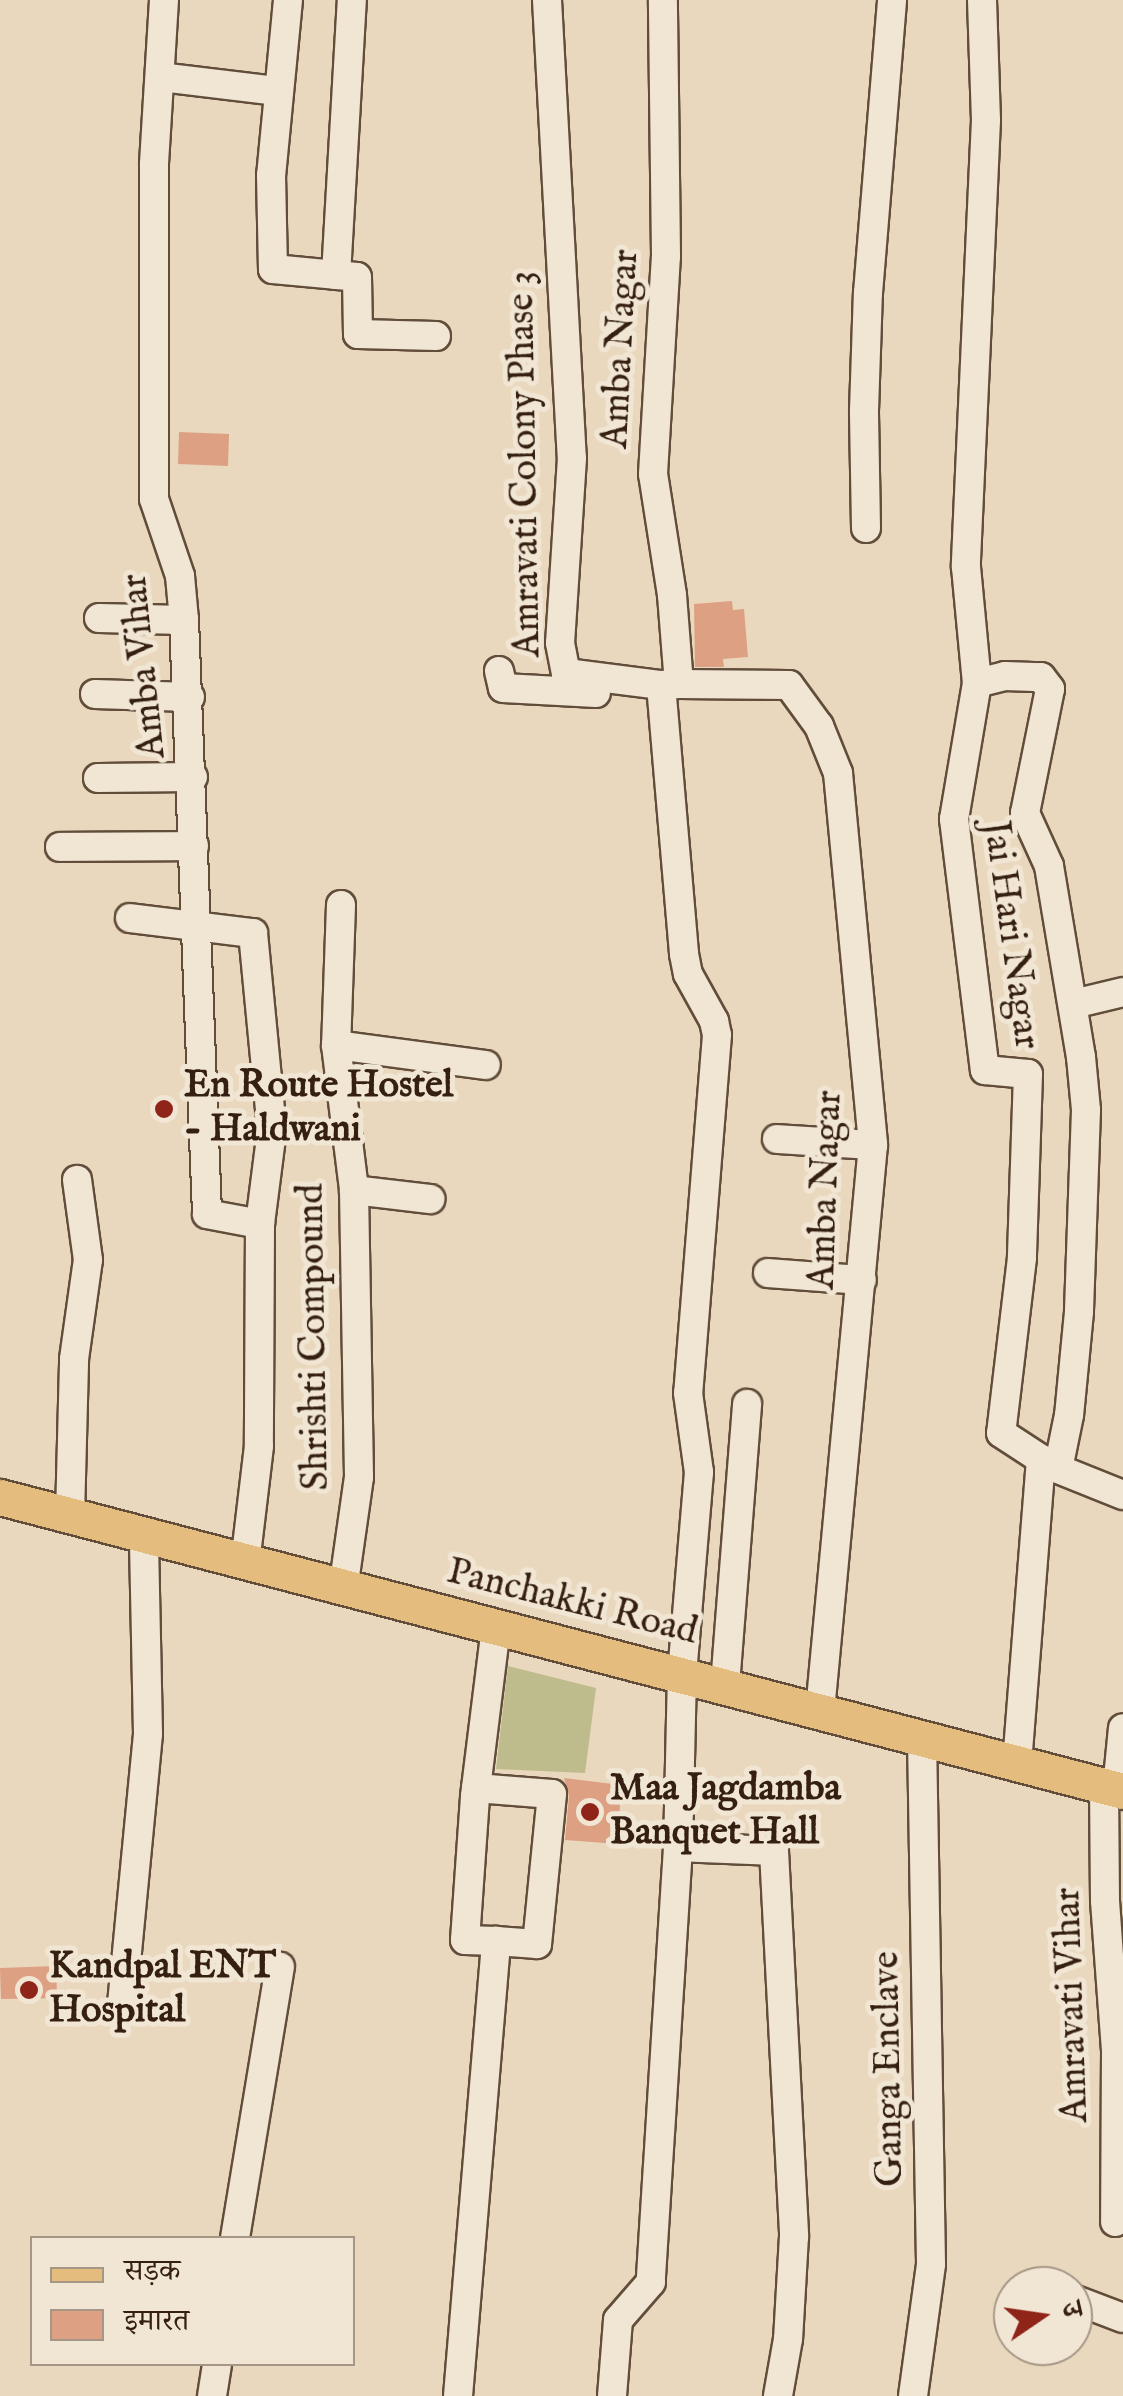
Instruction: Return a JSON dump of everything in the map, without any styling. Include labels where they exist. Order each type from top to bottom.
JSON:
[{"type":"main road","name":"Panchakki Road","points":[[0,1497],[343,1590],[726,1685],[1115,1789]]},
{"type":"street","name":"Amba Vihar","points":[[164,0],[154,166],[154,500],[180,576],[190,697],[207,1214],[260,1224]]},
{"type":"street","points":[[288,0],[276,92],[272,269],[357,277],[358,334],[436,336]]},
{"type":"street","points":[[336,275],[352,0]]},
{"type":"street","name":"Amravati Colony Phase 3","points":[[547,0],[572,458],[560,643],[566,673],[670,684],[788,685]]},
{"type":"street","name":"Amba Nagar","points":[[663,0],[666,256],[653,474],[672,595],[670,684]]},
{"type":"street","points":[[866,528],[868,313],[892,0]]},
{"type":"street","name":"Jai Hari Nagar","points":[[982,0],[986,120],[966,567],[977,682],[954,819],[985,1070],[1028,1074],[1022,1258],[1000,1433],[1050,1464]]},
{"type":"street","points":[[161,77],[276,92]]},
{"type":"street","points":[[99,618],[184,620]]},
{"type":"street","points":[[498,671],[503,688],[612,694],[618,680]]},
{"type":"street","points":[[977,682],[1005,676],[1042,676],[1048,682],[1025,813],[1049,866],[1073,1004],[1086,1110],[1080,1293],[1070,1415],[1050,1464],[1017,1764]]},
{"type":"street","points":[[612,2396],[618,2320],[652,2282],[678,1848],[682,1674],[699,1472],[688,1393],[717,1035],[688,974],[684,954],[670,684]]},
{"type":"street","name":"Amba Nagar","points":[[788,685],[819,726],[838,772],[873,1146],[820,1711]]},
{"type":"street","points":[[95,694],[190,697]]},
{"type":"street","points":[[98,778],[193,777]]},
{"type":"street","points":[[60,846],[194,846]]},
{"type":"street","name":"Shrishti Compound","points":[[340,905],[336,1045],[354,1190],[359,1476],[343,1590]]},
{"type":"street","points":[[130,918],[253,933],[272,1130],[260,1224],[259,1446],[245,1564]]},
{"type":"street","points":[[1073,1004],[1123,992]]},
{"type":"street","points":[[336,1045],[486,1065]]},
{"type":"street","points":[[778,1139],[873,1146]]},
{"type":"street","points":[[70,1516],[74,1359],[88,1260],[77,1180]]},
{"type":"street","points":[[354,1190],[430,1199]]},
{"type":"street","points":[[768,1273],[862,1280]]},
{"type":"street","points":[[726,1685],[747,1404]]},
{"type":"street","points":[[1050,1464],[1123,1495]]},
{"type":"street","points":[[122,2004],[148,1734],[144,1536]]},
{"type":"street","points":[[476,1788],[552,1794],[537,1944],[466,1940],[476,1788],[496,1628]]},
{"type":"street","name":"Amravati Vihar","points":[[1115,2222],[1115,1789],[1123,1728]]},
{"type":"street","name":"Ganga Enclave","points":[[913,2396],[931,2264],[922,1739]]},
{"type":"street","points":[[678,1848],[774,1851],[794,2236],[788,2340],[778,2396]]},
{"type":"street","points":[[458,2396],[496,1941]]},
{"type":"street","points":[[234,2236],[280,1967]]},
{"type":"street","points":[[1093,2307],[1123,2318]]},
{"type":"street","points":[[212,2396],[217,2366]]},
{"type":"shaded area","points":[[508,1666],[596,1688],[585,1773],[496,1769]]},
{"type":"building","points":[[179,432],[229,434],[228,466],[178,464]]},
{"type":"building","points":[[732,601],[733,610],[744,609],[748,657],[723,659],[724,667],[695,667],[694,604]]},
{"type":"building","name":"Maa Jagdamba Banquet Hall","points":[[564,1778],[621,1785],[618,1844],[565,1840],[569,1796]]},
{"type":"building","name":"Kandpal ENT Hospital","points":[[56,1966],[57,1998],[1,1999],[0,1968]]},
{"type":"place","name":"En Route Hostel - Haldwani","points":[[164,1109]]},
{"type":"place","name":"Maa Jagdamba Banquet Hall","points":[[590,1812]]},
{"type":"place","name":"Kandpal ENT Hospital","points":[[29,1990]]}]
